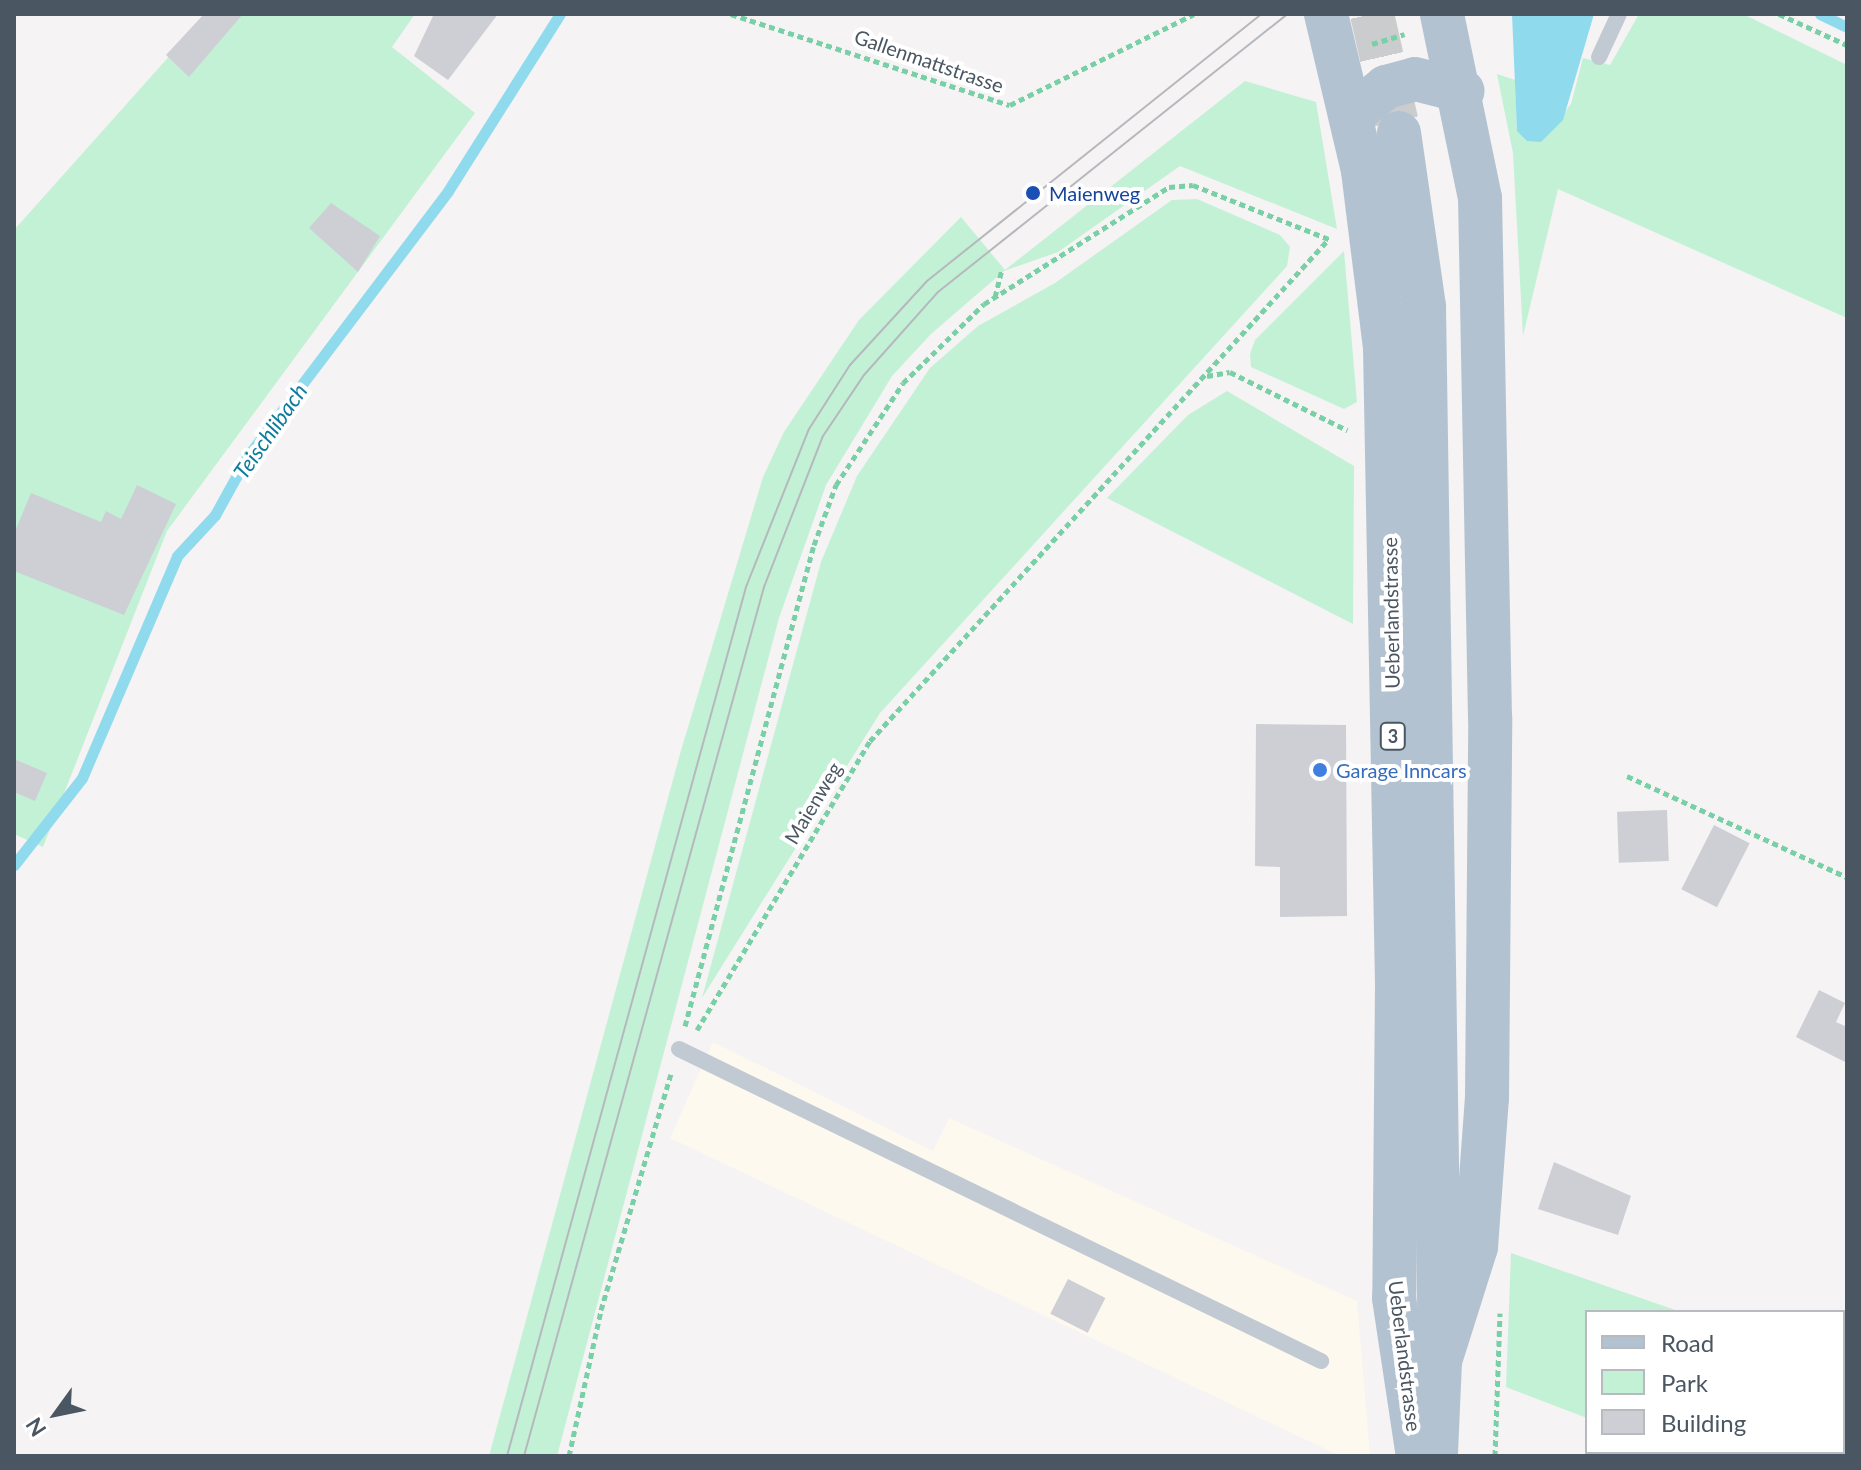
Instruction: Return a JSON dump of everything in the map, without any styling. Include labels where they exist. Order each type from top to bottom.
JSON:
[{"type":"main road","name":"Ueberlandstrasse","points":[[1440,1361],[1476,1247],[1487,1098],[1488,313],[1463,91],[1443,18]]},
{"type":"main road","name":"Ueberlandstrasse","points":[[1330,25],[1353,114],[1378,277],[1390,451],[1394,1298],[1418,1456]]},
{"type":"main road","points":[[1353,114],[1386,87],[1415,79],[1463,91]]},
{"type":"main road","name":"Ueberlandstrasse","points":[[1399,133],[1424,307],[1440,1361],[1436,1456]]},
{"type":"lane","points":[[1599,57],[1619,14]]},
{"type":"lane","points":[[679,1049],[1321,1361]]},
{"type":"path","name":"Gallenmattstrasse","points":[[731,14],[1010,105],[1194,14]]},
{"type":"path","points":[[1779,14],[1847,45]]},
{"type":"path","points":[[1330,25],[1443,18]]},
{"type":"path","points":[[569,1456],[601,1310],[679,1049],[764,718],[836,485],[903,383],[944,336],[995,298],[1169,187],[1193,185],[1327,241],[1339,239]]},
{"type":"path","name":"Maienweg","points":[[679,1049],[702,1025],[870,741],[1327,241]]},
{"type":"path","points":[[995,298],[1002,269]]},
{"type":"path","points":[[1206,376],[1230,372],[1390,451]]},
{"type":"path","points":[[1627,776],[1847,877]]},
{"type":"shaded area","points":[[713,1042],[933,1151],[949,1118],[1357,1301],[1370,1456],[1340,1456],[670,1138]]},
{"type":"green space","points":[[207,14],[415,14],[392,47],[475,113],[167,531],[43,847],[14,834],[14,230]]},
{"type":"green space","points":[[1639,14],[1743,14],[1847,65],[1847,318],[1558,189],[1523,336],[1513,153],[1497,74],[1515,80],[1517,131],[1541,142],[1571,104],[1583,58],[1610,65]]},
{"type":"green space","points":[[1245,81],[1316,102],[1337,229],[1180,166],[1058,252],[1004,271],[931,334],[892,376],[826,485],[779,618],[557,1456],[489,1456],[680,754],[763,477],[784,432],[859,320],[961,217],[1005,270]]},
{"type":"green space","points":[[1197,199],[1280,235],[1290,247],[1287,266],[880,713],[702,998],[821,562],[857,476],[930,368],[978,326],[1055,283],[1172,200]]},
{"type":"green space","points":[[1344,251],[1357,402],[1344,409],[1251,367],[1250,354],[1255,340]]},
{"type":"green space","points":[[1227,391],[1354,466],[1353,624],[1107,498],[1188,415]]},
{"type":"green space","points":[[1511,1253],[1675,1310],[1585,1310],[1585,1417],[1506,1387]]},
{"type":"green space","points":[[1845,1412],[1847,1456],[1762,1454],[1845,1454]]},
{"type":"water","points":[[1512,14],[1594,14],[1563,120],[1541,142],[1527,141],[1517,131]]},
{"type":"building","points":[[204,14],[243,14],[189,77],[166,55]]},
{"type":"building","points":[[434,14],[498,14],[448,80],[414,56]]},
{"type":"building","points":[[331,203],[380,236],[358,272],[309,228]]},
{"type":"building","points":[[137,485],[176,504],[124,615],[14,571],[14,534],[31,493],[101,522],[106,511],[121,519]]},
{"type":"building","points":[[1256,724],[1346,725],[1347,916],[1280,917],[1280,867],[1255,866]]},
{"type":"building","points":[[14,759],[47,773],[35,801],[14,792]]},
{"type":"building","points":[[1667,810],[1669,861],[1619,863],[1617,812]]},
{"type":"building","points":[[1714,825],[1750,843],[1717,907],[1681,889]]},
{"type":"building","points":[[1819,990],[1845,1003],[1836,1022],[1847,1027],[1847,1063],[1796,1037]]},
{"type":"building","points":[[1554,1162],[1631,1196],[1618,1235],[1538,1209]]},
{"type":"building","points":[[1068,1279],[1105,1298],[1088,1333],[1050,1314]]},
{"type":"waterway","name":"Teischlibach","points":[[14,865],[82,778],[177,556],[215,515],[247,457],[448,191],[560,14]]},
{"type":"waterway","name":"Teischlibach","points":[[1820,14],[1847,27]]},
{"type":"tunnel","points":[[1372,14],[1399,133]]},
{"type":"tram line","points":[[507,1456],[746,587],[809,429],[850,365],[927,281],[1261,14]]},
{"type":"tram line","points":[[524,1456],[764,587],[823,436],[864,375],[938,292],[1287,14]]},
{"type":"place","name":"Maienweg","points":[[1033,193]]},
{"type":"place","name":"Garage Inncars","points":[[1320,770]]}]
